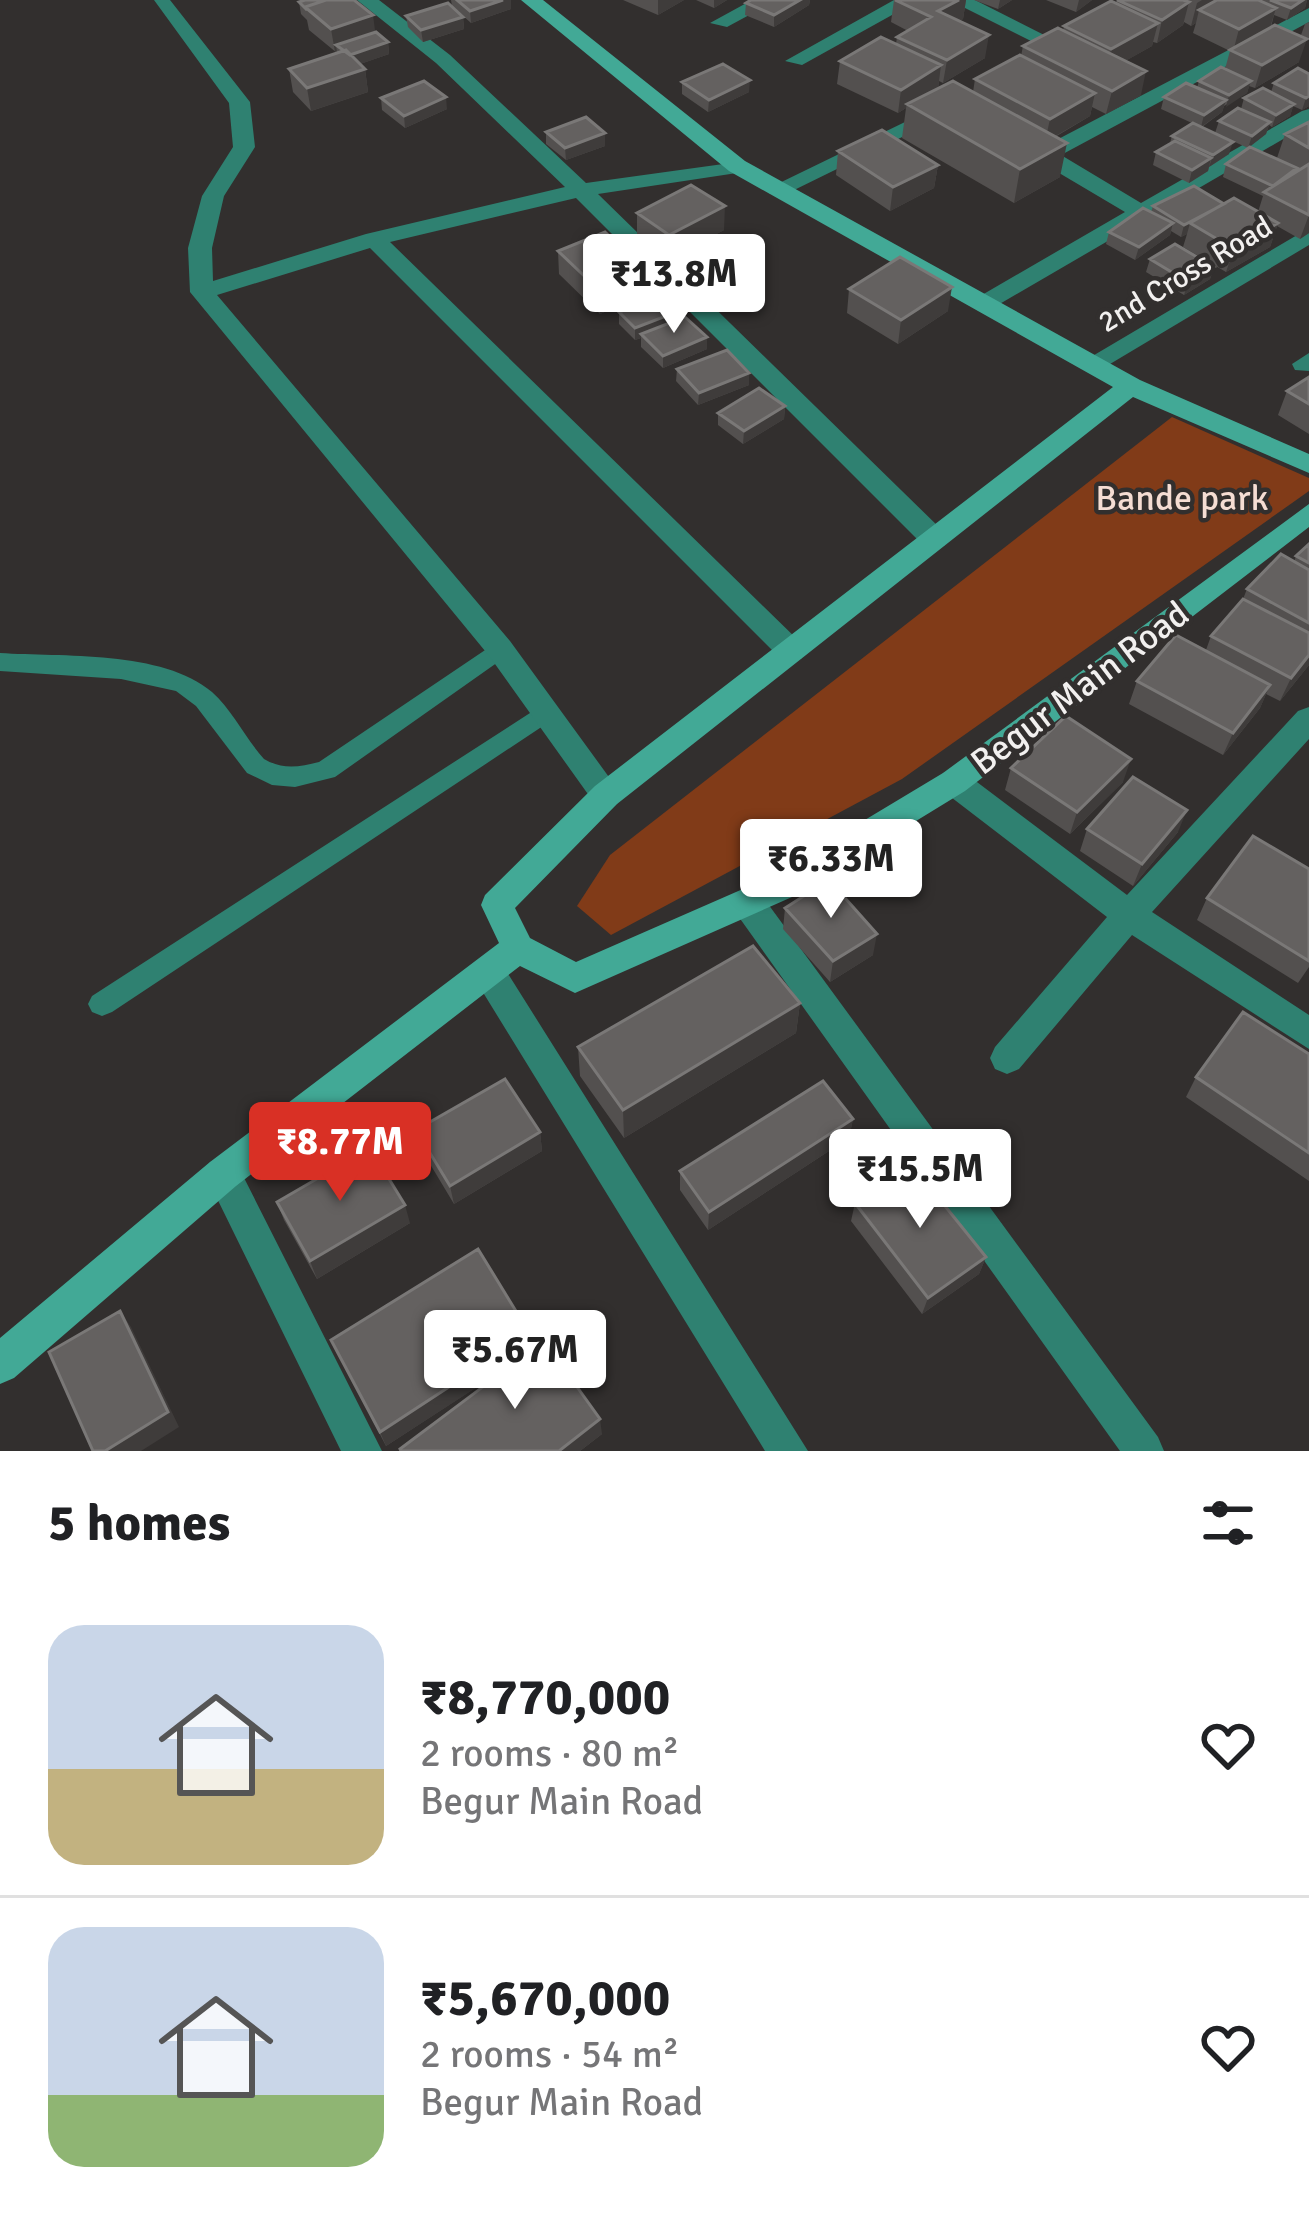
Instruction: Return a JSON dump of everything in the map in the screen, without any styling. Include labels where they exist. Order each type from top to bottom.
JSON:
[{"type":"street","points":[[367,0],[443,58],[934,539]]},
{"type":"street","points":[[531,0],[736,166],[1131,386],[1309,464]]},
{"type":"street","points":[[719,22],[767,0]]},
{"type":"street","points":[[796,61],[909,0]]},
{"type":"street","points":[[959,0],[1046,42]]},
{"type":"street","points":[[163,1],[239,102],[244,147],[213,196],[200,248],[202,292],[500,650],[606,795]]},
{"type":"street","points":[[1045,155],[1309,14]]},
{"type":"street","points":[[778,189],[958,102]]},
{"type":"street","points":[[982,304],[1309,116]]},
{"type":"street","points":[[1010,134],[1141,212]]},
{"type":"street","points":[[202,292],[374,239],[581,190],[736,166]]},
{"type":"street","name":"2nd Cross Road","points":[[1091,364],[1309,235]]},
{"type":"street","points":[[374,239],[791,651]]},
{"type":"street","points":[[788,1451],[503,959],[497,905],[606,795],[1131,386]]},
{"type":"street","name":"Begur Main Road","points":[[503,959],[575,978],[748,903],[954,782],[1309,513]]},
{"type":"street","points":[[1007,1058],[1129,915],[1309,719]]},
{"type":"street","points":[[954,782],[1129,915],[1309,1034]]},
{"type":"street","points":[[748,903],[1144,1451]]},
{"type":"street","points":[[0,1364],[223,1174],[503,959]]},
{"type":"street","points":[[223,1174],[362,1451]]},
{"type":"lane","points":[[0,662],[159,676],[184,685],[222,718],[236,747],[260,770],[292,781],[326,770],[500,650]]},
{"type":"lane","points":[[102,1004],[547,711]]},
{"type":"green space","name":"Bande park","points":[[1172,417],[1309,478],[1309,491],[902,779],[611,935],[577,906],[610,855]]},
{"type":"building","points":[[326,0],[305,7],[307,10],[299,2]]},
{"type":"building","points":[[326,0],[354,0],[373,15],[331,29],[305,7]]},
{"type":"building","points":[[457,0],[503,0],[470,11]]},
{"type":"building","points":[[800,0],[774,15],[746,3]]},
{"type":"building","points":[[895,0],[959,0],[938,11],[989,35],[947,60],[897,37],[931,17]]},
{"type":"building","points":[[1117,0],[1183,0],[1189,2],[1162,20]]},
{"type":"building","points":[[1217,0],[1258,0],[1276,8],[1239,29],[1199,10]]},
{"type":"building","points":[[1270,0],[1303,0],[1291,8]]},
{"type":"building","points":[[1111,1],[1158,23],[1111,49],[1064,26]]},
{"type":"building","points":[[448,3],[463,17],[421,30],[406,16]]},
{"type":"building","points":[[1275,25],[1307,39],[1262,65],[1230,50]]},
{"type":"building","points":[[1058,28],[1146,71],[1112,91],[1023,46]]},
{"type":"building","points":[[376,32],[388,42],[350,55],[336,45]]},
{"type":"building","points":[[881,37],[941,65],[901,90],[840,61]]},
{"type":"building","points":[[346,50],[365,69],[307,88],[289,69]]},
{"type":"building","points":[[1020,55],[1095,93],[1050,119],[975,79]]},
{"type":"building","points":[[723,64],[750,80],[709,100],[682,82]]},
{"type":"building","points":[[1221,67],[1251,81],[1229,95],[1199,81]]},
{"type":"building","points":[[1298,68],[1309,74],[1306,98],[1274,83]]},
{"type":"building","points":[[424,81],[446,97],[404,116],[381,98]]},
{"type":"building","points":[[953,81],[1067,143],[1020,169],[907,104]]},
{"type":"building","points":[[1186,83],[1226,100],[1204,115],[1164,97]]},
{"type":"building","points":[[1263,88],[1294,104],[1276,115],[1244,98]]},
{"type":"building","points":[[1238,108],[1270,122],[1252,136],[1219,121]]},
{"type":"building","points":[[586,117],[605,133],[565,148],[546,132]]},
{"type":"building","points":[[1309,122],[1309,148],[1285,134]]},
{"type":"building","points":[[1193,123],[1233,142],[1213,155],[1172,136]]},
{"type":"building","points":[[882,130],[938,165],[893,187],[838,151]]},
{"type":"building","points":[[1175,141],[1211,158],[1192,170],[1156,152]]},
{"type":"building","points":[[1250,147],[1297,168],[1273,186],[1226,164]]},
{"type":"building","points":[[1309,164],[1309,215],[1264,192]]},
{"type":"building","points":[[691,185],[725,206],[669,235],[637,213]]},
{"type":"building","points":[[1194,186],[1224,204],[1184,225],[1153,206]]},
{"type":"building","points":[[1234,198],[1278,223],[1234,249],[1190,223]]},
{"type":"building","points":[[1143,208],[1173,223],[1139,247],[1109,232]]},
{"type":"building","points":[[605,232],[646,271],[599,290],[558,251]]},
{"type":"building","points":[[1175,244],[1214,267],[1188,282],[1150,259]]},
{"type":"building","points":[[900,257],[952,287],[901,320],[849,289]]},
{"type":"building","points":[[658,297],[674,313],[635,328],[619,312]]},
{"type":"building","points":[[685,317],[707,337],[663,356],[641,334]]},
{"type":"building","points":[[727,350],[749,373],[699,393],[677,369]]},
{"type":"building","points":[[1309,377],[1309,404],[1287,391]]},
{"type":"building","points":[[759,388],[785,406],[744,431],[718,413]]},
{"type":"building","points":[[1309,544],[1309,563],[1296,556]]},
{"type":"building","points":[[1281,554],[1309,570],[1309,623],[1247,589]]},
{"type":"building","points":[[1243,599],[1309,633],[1309,655],[1291,678],[1211,636]]},
{"type":"building","points":[[1176,635],[1270,685],[1233,733],[1137,681]]},
{"type":"building","points":[[1066,716],[1131,759],[1077,812],[1011,768]]},
{"type":"building","points":[[1133,777],[1187,810],[1142,864],[1087,829]]},
{"type":"building","points":[[1253,836],[1309,869],[1309,961],[1207,898]]},
{"type":"building","points":[[829,880],[877,934],[833,961],[785,908]]},
{"type":"building","points":[[753,946],[800,1003],[623,1110],[578,1047]]},
{"type":"building","points":[[1243,1012],[1309,1054],[1309,1153],[1196,1077]]},
{"type":"building","points":[[505,1079],[540,1132],[450,1186],[416,1130]]},
{"type":"building","points":[[823,1081],[853,1119],[709,1212],[680,1171]]},
{"type":"building","points":[[370,1148],[405,1205],[310,1261],[277,1202]]},
{"type":"building","points":[[912,1165],[986,1257],[928,1298],[855,1203]]},
{"type":"building","points":[[478,1249],[530,1334],[380,1432],[331,1340]]},
{"type":"building","points":[[120,1311],[168,1412],[105,1451],[93,1451],[49,1352]]},
{"type":"building","points":[[544,1341],[600,1419],[559,1451],[401,1451],[400,1449]]}]
